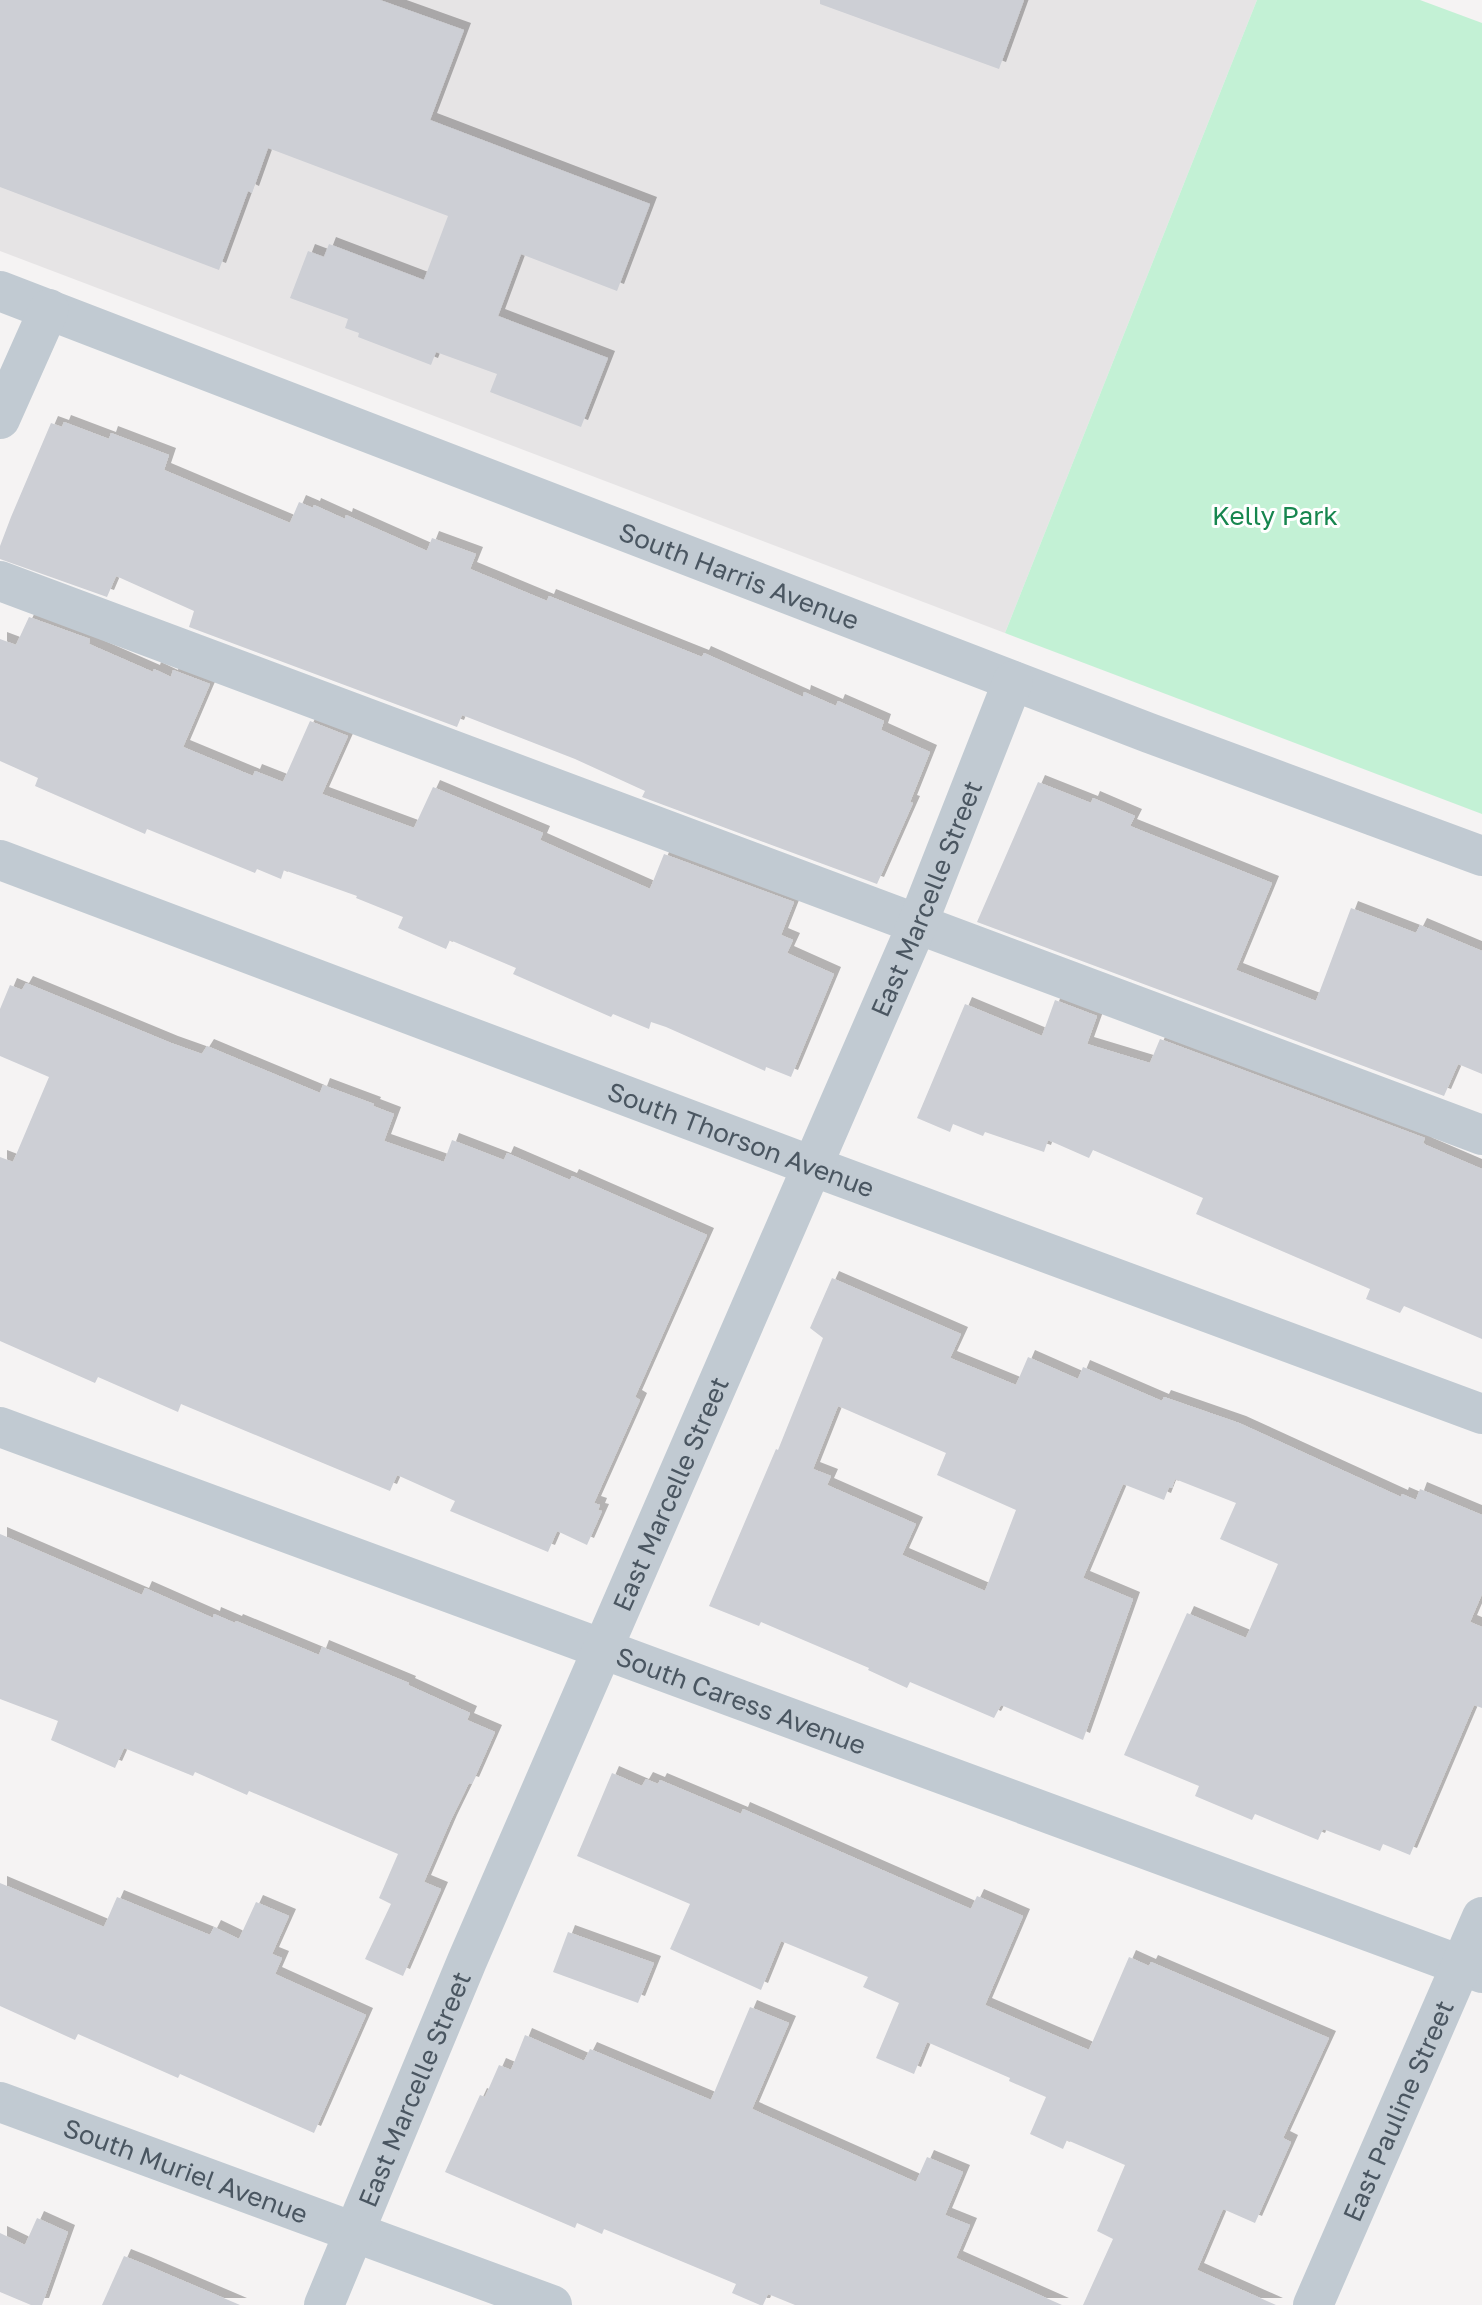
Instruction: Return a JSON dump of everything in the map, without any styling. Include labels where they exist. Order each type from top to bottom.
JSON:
[{"type":"street","name":"South Harris Avenue","points":[[0,291],[1013,681],[1482,856]]},
{"type":"street","points":[[0,419],[49,309]]},
{"type":"street","points":[[0,581],[1482,1135]]},
{"type":"street","name":"East Marcelle Street","points":[[324,2305],[473,1946],[917,925],[1013,681]]},
{"type":"street","name":"South Thorson Avenue","points":[[0,860],[1482,1414]]},
{"type":"street","name":"South Caress Avenue","points":[[0,1427],[1472,1970]]},
{"type":"street","name":"East Pauline Street","points":[[1313,2305],[1472,1970],[1482,1917]]},
{"type":"street","name":"South Muriel Avenue","points":[[0,2102],[552,2305]]},
{"type":"shaded area","points":[[0,0],[1257,0],[1005,633],[0,251]]},
{"type":"green space","name":"Kelly Park","points":[[1257,0],[1420,0],[1482,23],[1482,814],[1005,633]]},
{"type":"building","points":[[0,0],[380,0],[464,30],[430,120],[650,204],[617,291],[521,254],[498,316],[608,358],[581,427],[490,392],[497,374],[436,352],[431,365],[358,337],[359,333],[345,328],[348,319],[290,298],[308,251],[324,257],[329,244],[424,280],[448,216],[268,148],[252,193],[248,191],[219,270],[0,187]]},
{"type":"building","points":[[820,0],[1024,0],[999,69],[820,4]]},
{"type":"building","points":[[64,422],[109,439],[111,433],[169,455],[164,470],[290,523],[299,502],[345,519],[346,515],[427,551],[432,538],[476,554],[470,569],[547,601],[549,596],[702,657],[704,653],[803,697],[804,692],[836,706],[838,701],[884,721],[881,730],[930,752],[910,802],[913,803],[877,884],[642,797],[645,791],[575,759],[462,715],[457,727],[189,627],[194,611],[116,576],[107,597],[0,559],[0,546],[51,423],[62,427]]},
{"type":"building","points":[[29,617],[90,639],[89,644],[153,672],[154,669],[171,677],[173,670],[210,684],[183,747],[253,776],[255,771],[283,782],[310,721],[348,736],[322,794],[414,828],[433,787],[543,833],[540,840],[650,889],[664,854],[794,902],[781,935],[793,940],[787,953],[834,974],[791,1077],[766,1067],[765,1071],[651,1022],[649,1029],[613,1014],[611,1017],[513,974],[516,968],[450,940],[446,949],[398,928],[403,917],[357,896],[284,870],[281,879],[257,869],[255,873],[147,829],[145,834],[35,786],[38,778],[0,761],[0,639],[16,645]]},
{"type":"building","points":[[1038,782],[1091,803],[1093,798],[1135,816],[1130,826],[1272,883],[1236,970],[1316,1001],[1351,908],[1416,933],[1420,925],[1482,951],[1482,1074],[1458,1064],[1444,1096],[977,922]]},
{"type":"building","points":[[26,983],[202,1054],[207,1046],[320,1093],[323,1085],[374,1104],[394,1114],[384,1141],[444,1162],[452,1140],[504,1160],[507,1153],[570,1180],[572,1176],[707,1235],[635,1397],[640,1400],[594,1503],[600,1505],[598,1510],[602,1511],[587,1545],[557,1531],[548,1552],[450,1511],[455,1501],[397,1475],[390,1491],[181,1404],[178,1412],[98,1377],[95,1383],[0,1341],[0,1157],[13,1162],[49,1077],[0,1056],[0,1009],[10,985],[22,990]]},
{"type":"building","points":[[1055,1000],[1097,1016],[1087,1044],[1150,1063],[1160,1039],[1425,1138],[1423,1143],[1426,1145],[1482,1169],[1482,1339],[1404,1306],[1400,1313],[1366,1299],[1370,1289],[1196,1214],[1203,1198],[1093,1150],[1089,1158],[1048,1140],[1044,1152],[985,1132],[983,1136],[953,1124],[950,1132],[917,1118],[965,1004],[1042,1036]]},
{"type":"building","points":[[832,1278],[961,1334],[950,1358],[1016,1385],[1028,1357],[1078,1379],[1083,1367],[1162,1401],[1164,1397],[1239,1423],[1401,1497],[1402,1494],[1416,1500],[1420,1489],[1482,1515],[1482,1594],[1470,1622],[1482,1627],[1482,1708],[1474,1705],[1410,1855],[1383,1844],[1380,1851],[1323,1829],[1318,1840],[1255,1814],[1252,1820],[1195,1796],[1199,1786],[1124,1755],[1187,1613],[1246,1638],[1278,1564],[1220,1539],[1236,1503],[1175,1479],[1164,1500],[1123,1484],[1083,1578],[1133,1599],[1083,1740],[1001,1705],[994,1718],[910,1682],[907,1688],[869,1668],[761,1622],[759,1626],[709,1606],[778,1450],[823,1338],[810,1328]],"holes":[[[838,1406],[946,1453],[937,1475],[1016,1510],[985,1591],[902,1555],[916,1524],[827,1485],[831,1476],[813,1469]]]},
{"type":"building","points":[[0,1534],[142,1595],[145,1588],[213,1618],[214,1614],[236,1621],[319,1655],[322,1647],[409,1683],[470,1713],[467,1720],[495,1732],[424,1882],[441,1889],[403,1976],[365,1959],[391,1904],[379,1898],[398,1854],[249,1791],[247,1795],[195,1772],[193,1776],[124,1748],[115,1768],[51,1740],[58,1721],[0,1699]]},
{"type":"building","points":[[612,1773],[642,1786],[646,1779],[658,1784],[660,1780],[741,1814],[743,1809],[971,1909],[977,1896],[1023,1916],[985,2005],[1089,2050],[1129,1957],[1149,1966],[1151,1962],[1329,2038],[1283,2138],[1291,2142],[1255,2223],[1223,2209],[1197,2270],[1276,2305],[1083,2305],[1113,2239],[1097,2231],[1125,2165],[1067,2140],[1063,2149],[1030,2134],[1046,2097],[927,2042],[914,2074],[876,2058],[899,2003],[863,1987],[868,1977],[781,1941],[761,1990],[670,1949],[690,1904],[577,1856]]},
{"type":"building","points":[[0,1883],[104,1927],[117,1897],[210,1935],[214,1927],[239,1939],[256,1902],[289,1916],[272,1954],[282,1958],[275,1974],[366,2015],[314,2133],[180,2074],[178,2078],[78,2034],[75,2040],[0,2006]]},
{"type":"building","points":[[568,1932],[654,1963],[638,2003],[553,1972]]},
{"type":"building","points":[[750,2007],[789,2023],[752,2109],[916,2182],[927,2157],[963,2172],[945,2215],[970,2225],[956,2258],[1062,2305],[795,2305],[768,2294],[763,2305],[760,2305],[732,2293],[736,2284],[604,2229],[602,2234],[577,2223],[575,2228],[445,2172],[480,2095],[485,2097],[499,2065],[511,2070],[525,2035],[584,2061],[590,2049],[711,2100]]},
{"type":"building","points":[[37,2218],[68,2232],[42,2305],[31,2305],[0,2292],[0,2233],[25,2245]]},
{"type":"building","points":[[124,2256],[144,2264],[240,2305],[102,2305]]}]
